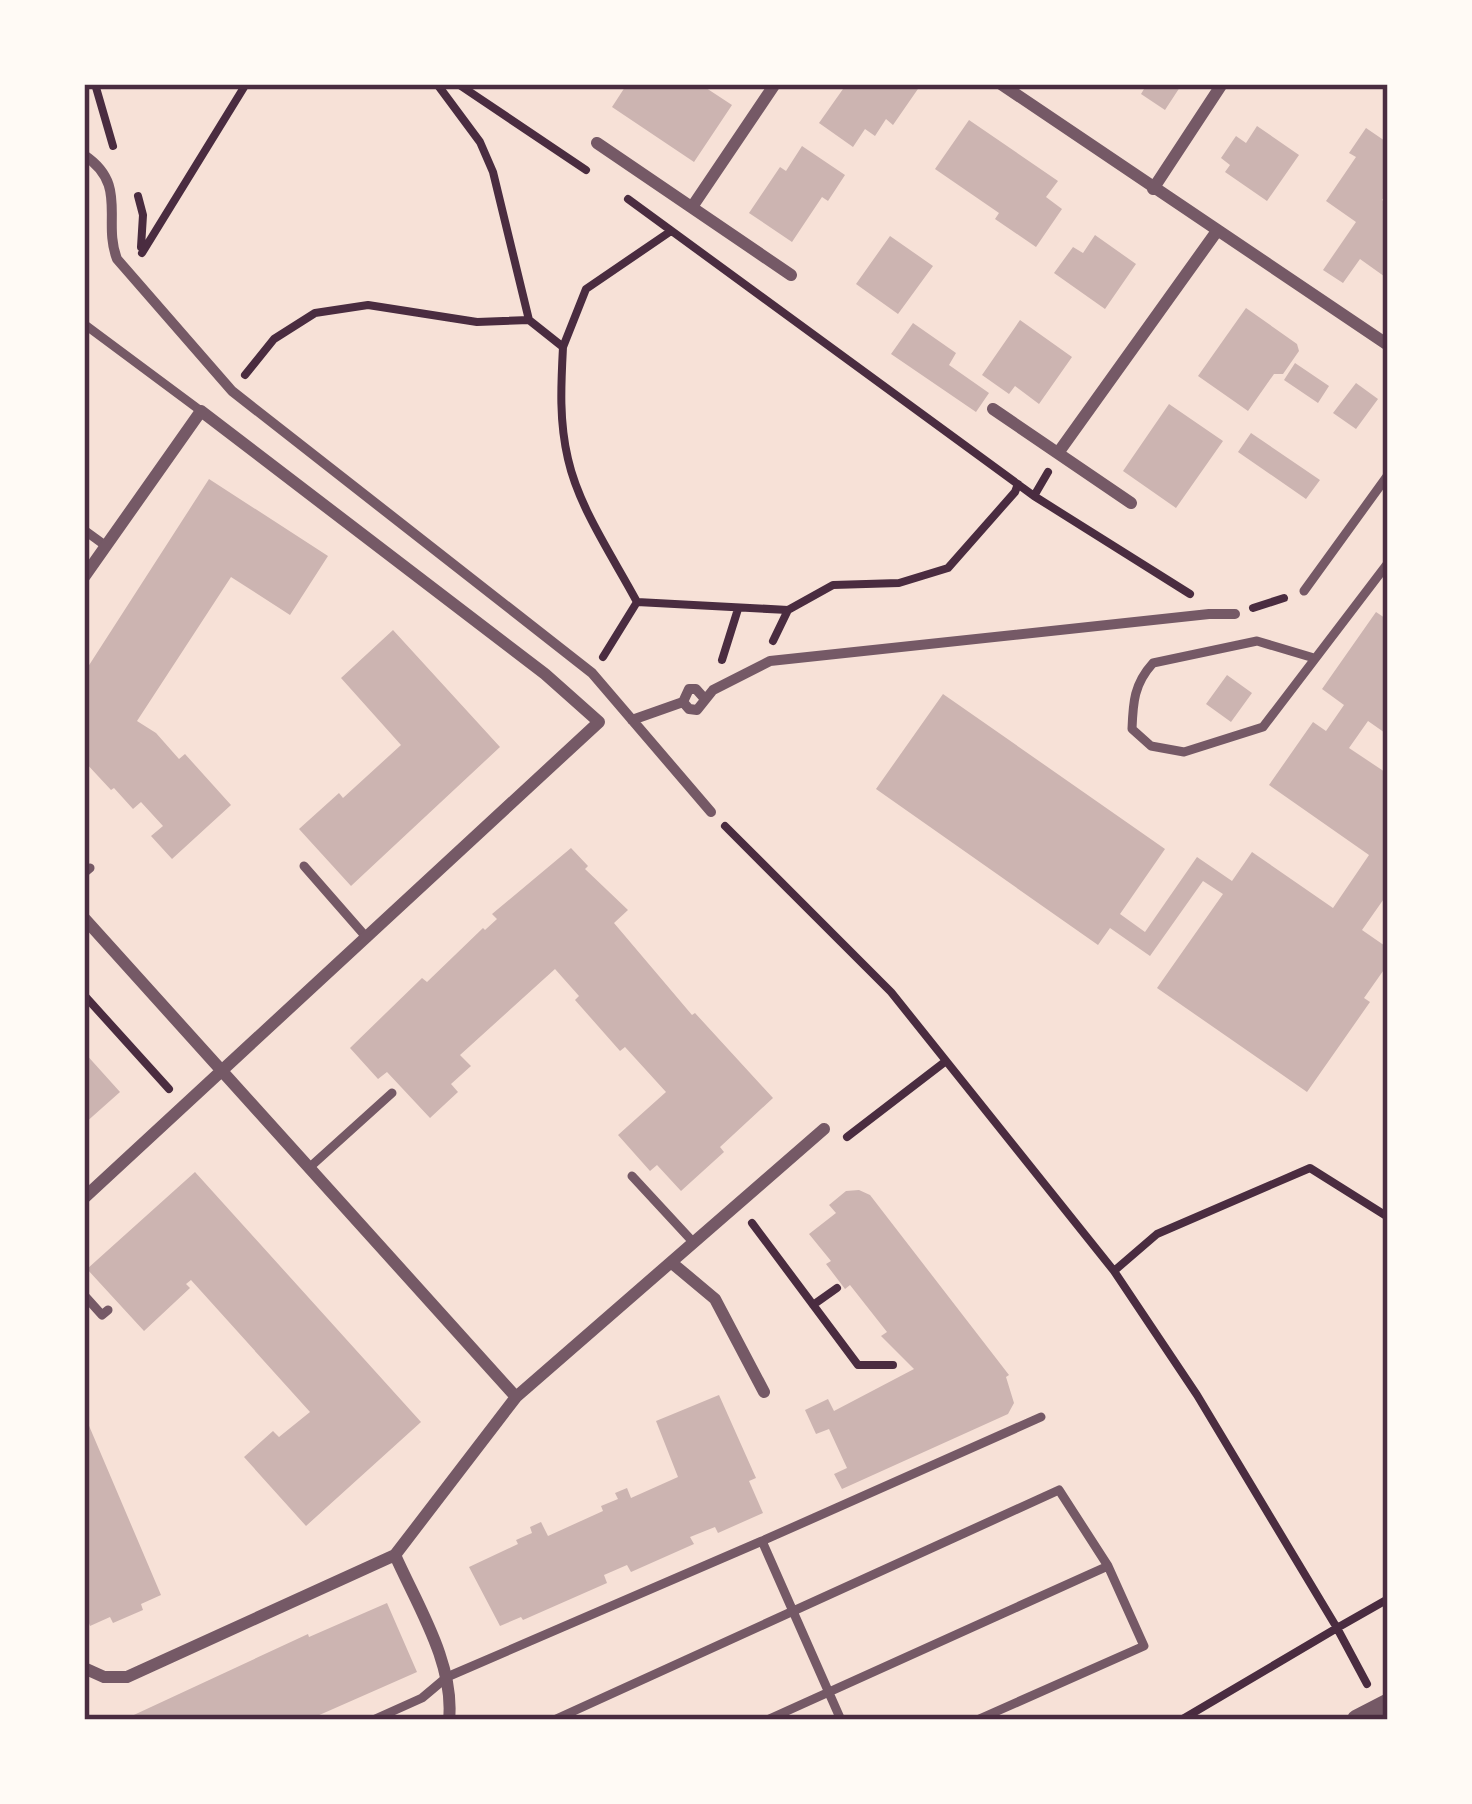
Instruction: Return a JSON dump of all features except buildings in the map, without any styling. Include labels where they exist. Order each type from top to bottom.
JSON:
[{"type":"street","points":[[692,207],[776,84]]},
{"type":"street","points":[[1000,84],[1388,345]]},
{"type":"street","points":[[1153,189],[1222,84]]},
{"type":"street","points":[[597,143],[791,275]]},
{"type":"street","points":[[84,155],[94,162],[114,194],[112,247],[128,274],[232,391],[592,673],[711,812]]},
{"type":"street","points":[[1058,453],[1217,231]]},
{"type":"street","points":[[993,409],[1131,503]]},
{"type":"street","points":[[84,577],[201,411],[545,674],[598,722],[84,1198]]},
{"type":"street","points":[[632,720],[683,702],[689,689],[709,694],[770,661],[1234,614]]},
{"type":"street","points":[[84,918],[516,1397]]},
{"type":"street","points":[[84,1668],[104,1677],[127,1677],[395,1555],[516,1397],[824,1129]]},
{"type":"street","points":[[672,1263],[715,1299],[764,1392]]},
{"type":"street","points":[[395,1555],[447,1677],[448,1720]]},
{"type":"street","points":[[1358,1720],[1384,1706]]},
{"type":"lane","points":[[84,324],[201,411]]},
{"type":"lane","points":[[1304,591],[1388,475]]},
{"type":"lane","points":[[84,530],[106,545]]},
{"type":"lane","points":[[1315,658],[1257,641],[1153,663],[1134,694],[1132,729],[1150,746],[1184,752],[1263,727],[1388,563]]},
{"type":"lane","points":[[304,866],[367,938]]},
{"type":"lane","points":[[310,1166],[392,1093]]},
{"type":"lane","points":[[632,1176],[694,1243]]},
{"type":"lane","points":[[84,1295],[102,1315]]},
{"type":"lane","points":[[373,1720],[422,1698],[447,1677],[1041,1418]]},
{"type":"lane","points":[[554,1720],[1059,1490],[1108,1566],[1144,1646],[977,1720]]},
{"type":"lane","points":[[762,1541],[841,1720]]},
{"type":"lane","points":[[766,1720],[1108,1566]]},
{"type":"path","points":[[95,84],[118,165]]},
{"type":"path","points":[[128,274],[246,84]]},
{"type":"path","points":[[437,84],[480,142],[493,172],[529,320],[562,347]]},
{"type":"path","points":[[458,84],[604,182]]},
{"type":"path","points":[[137,188],[143,215],[141,254],[154,270]]},
{"type":"path","points":[[622,195],[1018,484],[1199,600],[1234,614],[1304,591]]},
{"type":"path","points":[[637,602],[583,500],[568,461],[560,403],[562,347],[586,289],[671,232]]},
{"type":"path","points":[[232,391],[274,339],[315,314],[368,305],[477,322],[529,320]]},
{"type":"path","points":[[233,360],[264,387]]},
{"type":"path","points":[[637,602],[788,610],[833,585],[899,583],[948,568],[1018,484]]},
{"type":"path","points":[[592,673],[637,602]]},
{"type":"path","points":[[709,694],[738,609]]},
{"type":"path","points":[[587,640],[617,669]]},
{"type":"path","points":[[711,812],[891,992],[1114,1270],[1197,1395],[1384,1706]]},
{"type":"path","points":[[84,995],[169,1089],[152,1104]]},
{"type":"path","points":[[847,1138],[946,1061]]},
{"type":"path","points":[[1114,1270],[1157,1234],[1310,1168],[1388,1217]]},
{"type":"path","points":[[752,1223],[868,1378]]},
{"type":"path","points":[[813,1305],[837,1288]]},
{"type":"path","points":[[858,1365],[893,1365]]},
{"type":"path","points":[[1181,1720],[1388,1598]]}]
